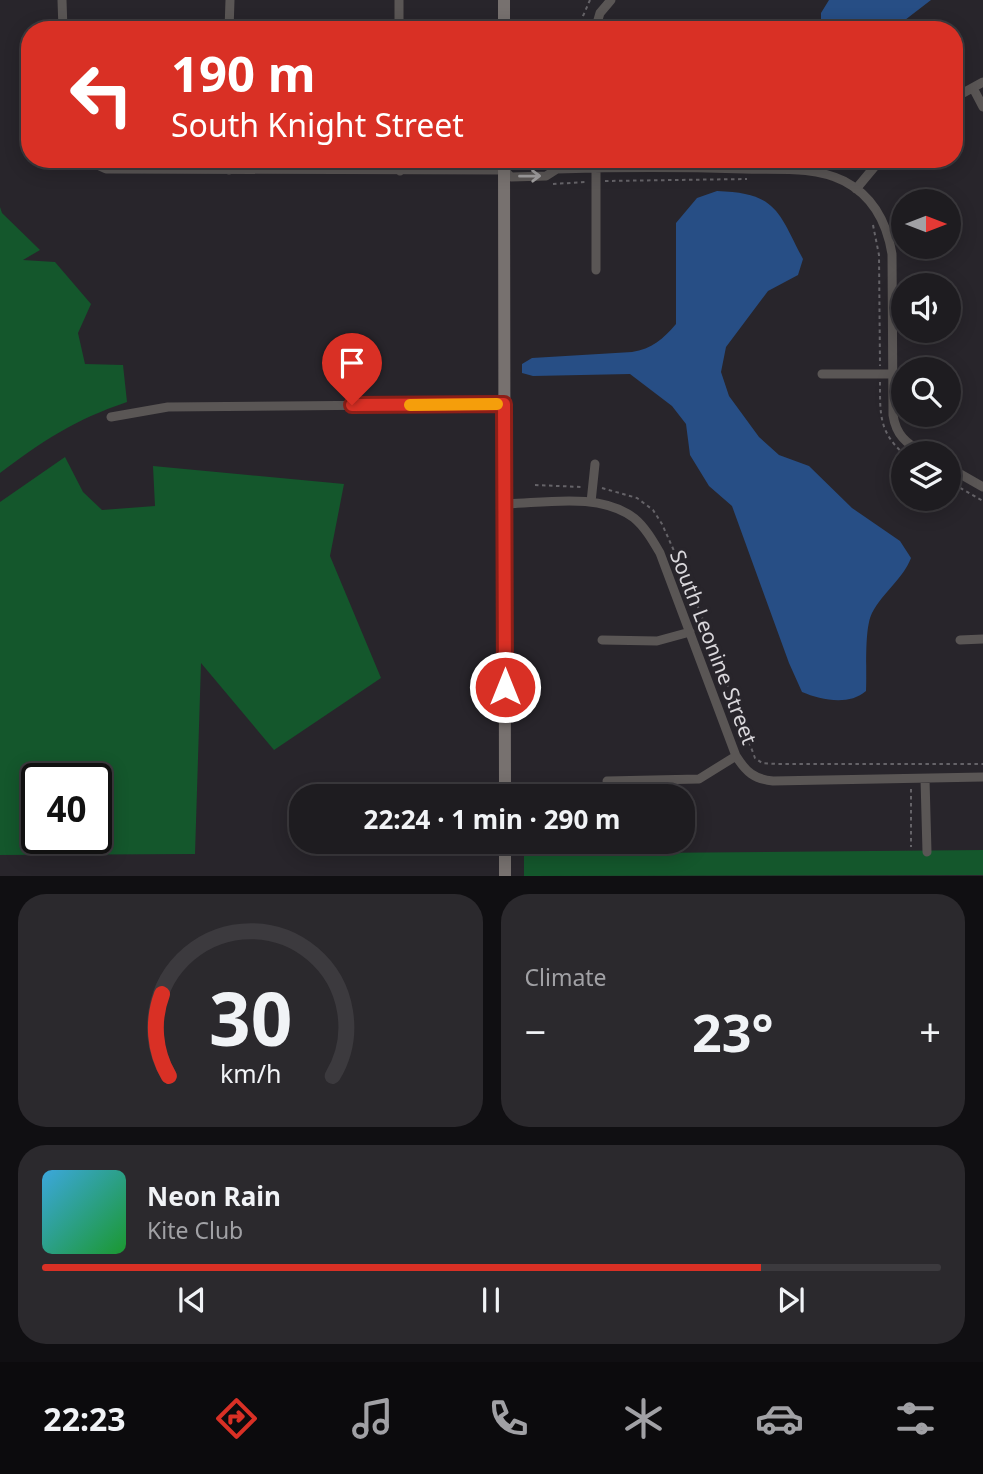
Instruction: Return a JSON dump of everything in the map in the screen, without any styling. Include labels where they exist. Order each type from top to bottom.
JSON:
[{"type":"street","points":[[62,0],[63,21]]},
{"type":"street","points":[[229,21],[230,0]]},
{"type":"street","points":[[399,0],[399,21]]},
{"type":"street","points":[[503,0],[504,21]]},
{"type":"street","points":[[598,21],[600,13],[611,0]]},
{"type":"street","points":[[963,93],[983,82]]},
{"type":"street","points":[[973,88],[983,107]]},
{"type":"street","points":[[104,168],[400,171],[452,168]]},
{"type":"street","points":[[504,168],[505,784]]},
{"type":"street","points":[[506,168],[511,177],[547,176],[557,169],[565,168]]},
{"type":"street","points":[[596,168],[596,270]]},
{"type":"street","points":[[721,168],[806,170],[833,176],[856,189],[876,210],[889,239],[893,357]]},
{"type":"street","points":[[856,189],[874,168]]},
{"type":"street","points":[[822,374],[891,373]]},
{"type":"street","points":[[111,417],[168,407],[504,404]]},
{"type":"street","points":[[591,502],[595,464]]},
{"type":"street","points":[[961,474],[983,486]]},
{"type":"street","name":"South Leonine Street","points":[[505,504],[591,502],[635,518],[660,553],[736,756],[744,769],[762,780],[983,777]]},
{"type":"street","points":[[602,640],[657,641],[690,632]]},
{"type":"street","points":[[960,640],[983,639]]},
{"type":"street","points":[[607,781],[699,779],[736,756]]},
{"type":"street","points":[[925,779],[927,852]]},
{"type":"street","points":[[505,854],[505,876]]},
{"type":"path","points":[[583,21],[590,0]]},
{"type":"path","points":[[549,184],[758,179]]},
{"type":"path","points":[[871,220],[879,255],[883,428],[891,442]]},
{"type":"path","points":[[535,485],[593,488],[637,498],[653,510],[692,591],[755,758],[762,763],[983,764]]},
{"type":"path","points":[[961,488],[983,500]]},
{"type":"path","points":[[911,764],[911,847]]},
{"type":"green space","points":[[0,207],[2,213],[40,250],[23,260],[55,262],[91,304],[78,333],[85,364],[123,365],[127,402],[60,432],[0,473]]},
{"type":"green space","points":[[65,457],[83,492],[102,510],[155,506],[153,466],[344,484],[330,556],[381,678],[274,750],[201,663],[195,854],[0,855],[0,502]]},
{"type":"green space","points":[[983,850],[983,875],[524,876],[524,854]]},
{"type":"water","points":[[829,0],[931,0],[904,21],[821,21],[821,13]]},
{"type":"water","points":[[717,191],[752,196],[773,208],[781,217],[803,259],[798,275],[768,291],[726,347],[721,372],[729,396],[759,437],[779,455],[809,466],[852,508],[900,541],[911,558],[869,620],[866,691],[852,699],[826,699],[802,692],[732,506],[709,486],[690,455],[686,424],[672,406],[630,374],[533,376],[522,373],[522,364],[532,358],[639,351],[651,346],[666,334],[676,324],[676,223],[697,198]]},
{"type":"slow traffic","points":[[410,405],[497,404]]},
{"type":"route","points":[[352,405],[504,404],[505,687]]}]
